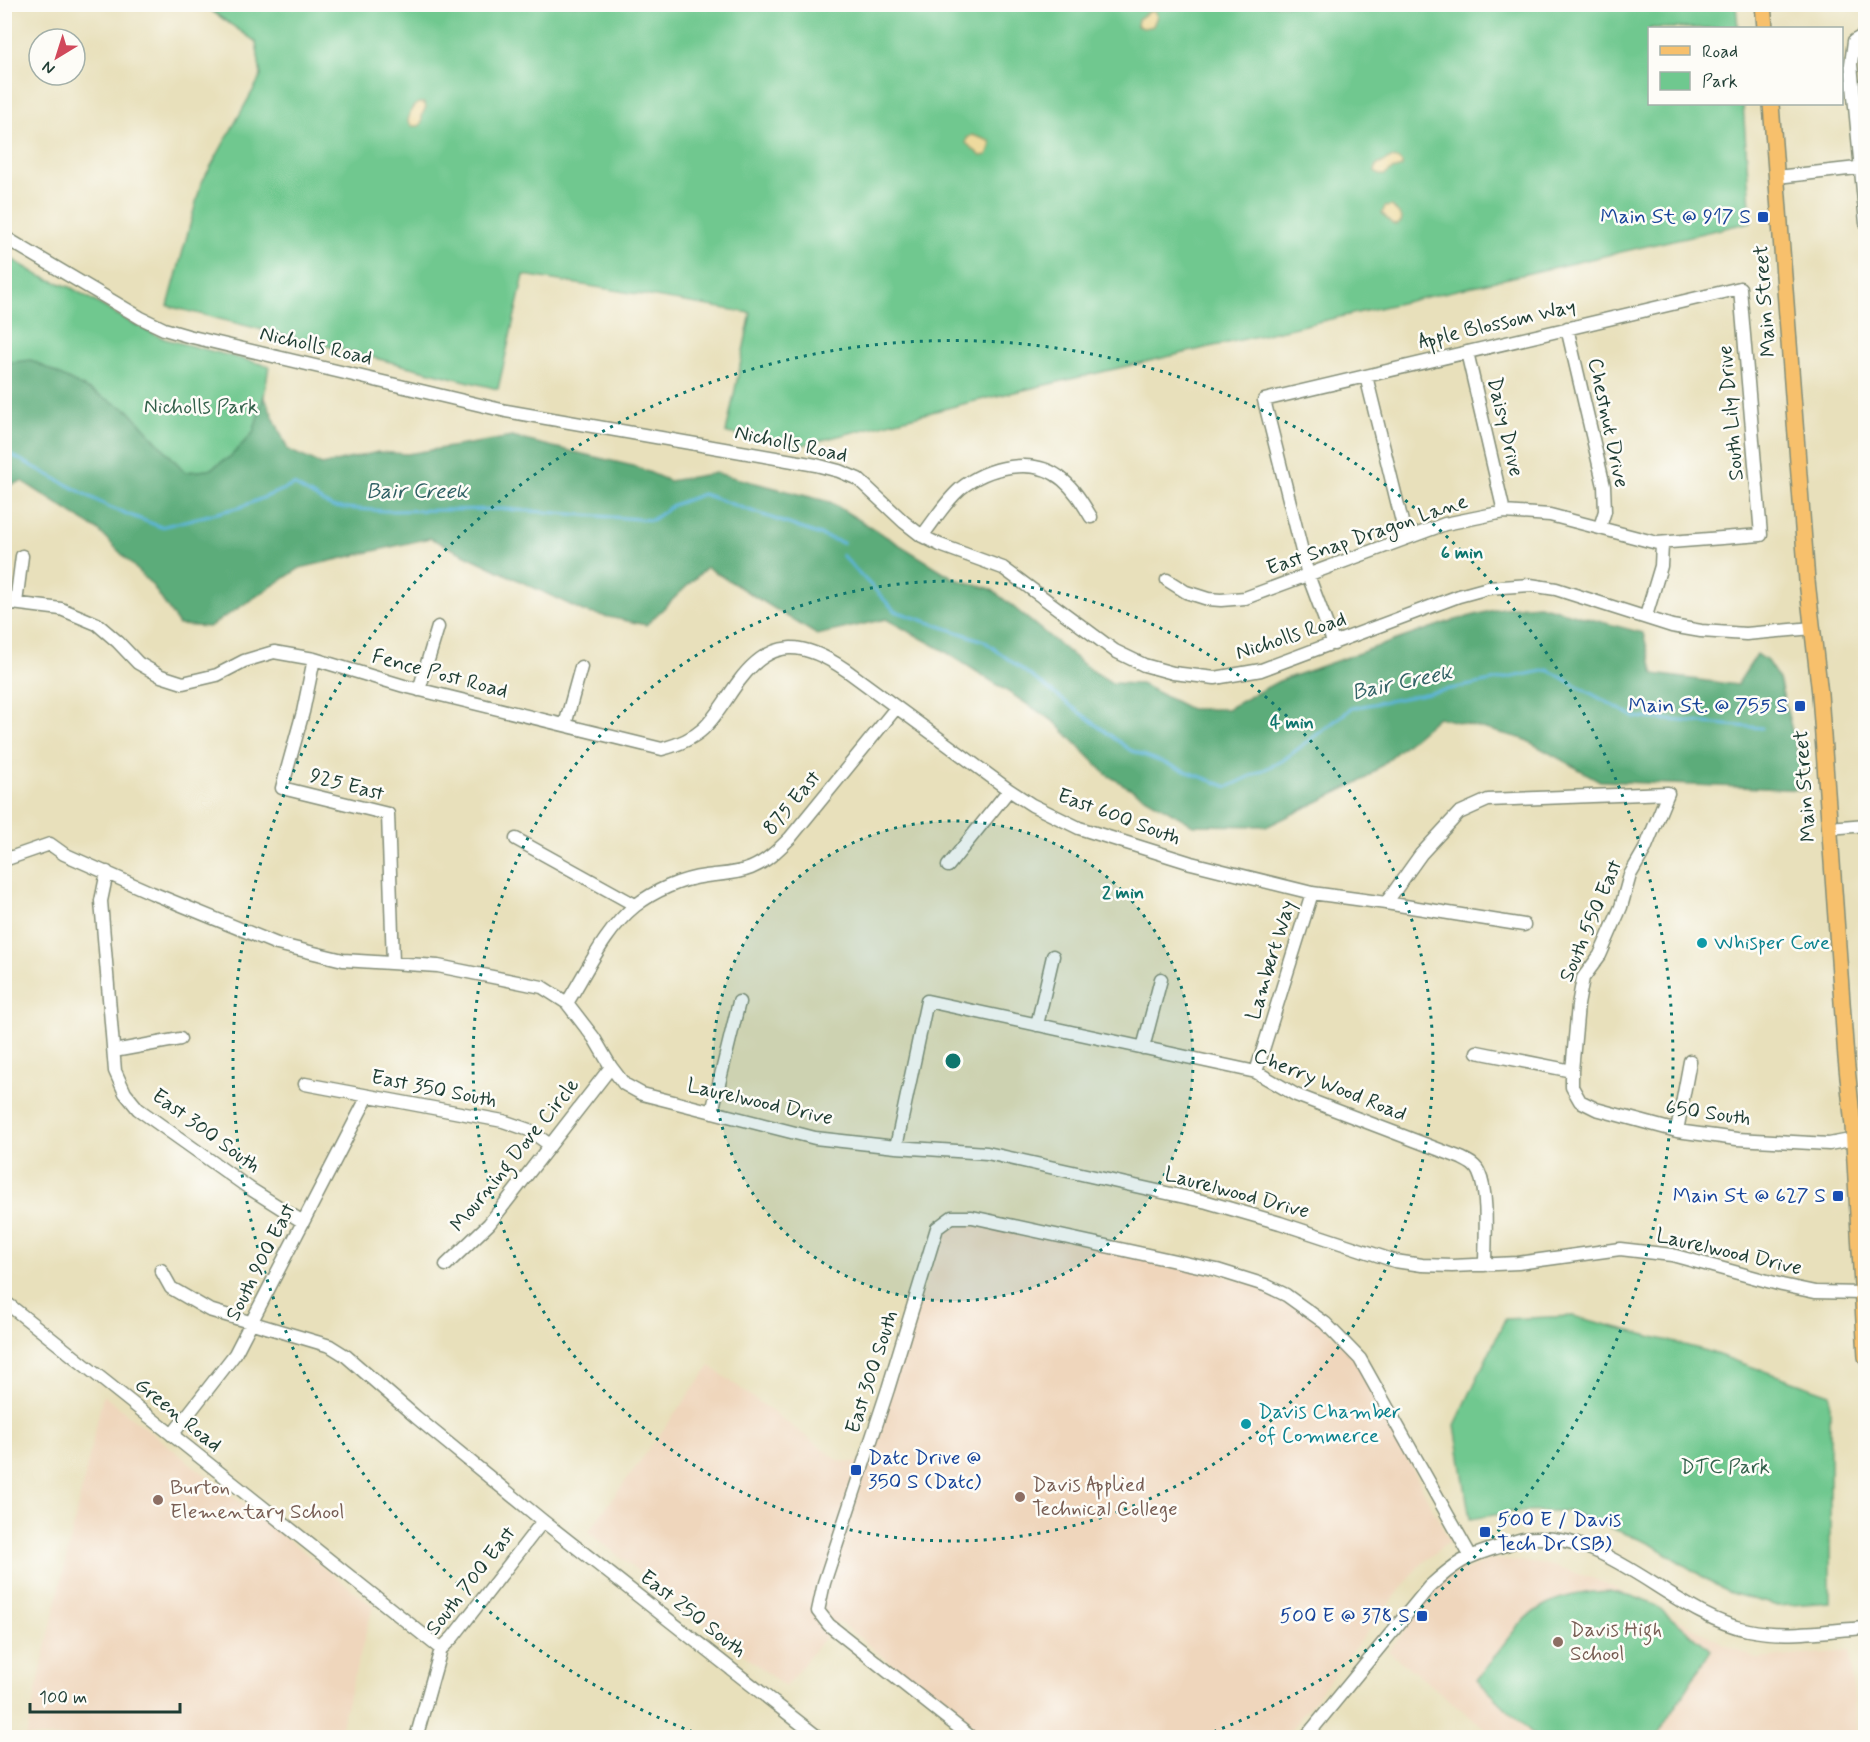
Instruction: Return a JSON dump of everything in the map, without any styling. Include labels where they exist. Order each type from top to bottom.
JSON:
[{"type":"main road","points":[[1763,4],[1765,27]]},
{"type":"main road","name":"Main Street","points":[[1771,105],[1807,580],[1860,1139],[1862,1293],[1866,1358]]},
{"type":"street","points":[[1866,34],[1854,41],[1851,64],[1863,167],[1866,223]]},
{"type":"street","points":[[1777,177],[1863,167]]},
{"type":"street","name":"Nicholls Road","points":[[4,237],[127,310],[177,333],[517,414],[829,468],[849,474],[867,485],[904,522],[922,536],[952,550],[1003,568],[1115,651],[1159,670],[1202,677],[1231,676],[1261,670],[1459,596],[1488,588],[1516,585],[1556,590],[1646,616],[1672,626],[1714,633],[1746,634],[1813,628]]},
{"type":"street","name":"Apple Blossom Way","points":[[1308,575],[1264,400],[1740,288]]},
{"type":"street","name":"South Lily Drive","points":[[1740,288],[1761,535]]},
{"type":"street","name":"Chestnut Drive","points":[[1567,328],[1604,486],[1605,511],[1600,527]]},
{"type":"street","name":"Daisy Drive","points":[[1467,352],[1504,512]]},
{"type":"street","points":[[1365,376],[1406,538]]},
{"type":"street","points":[[922,536],[961,489],[991,472],[1018,466],[1042,468],[1063,480],[1079,498],[1091,517]]},
{"type":"street","name":"East Snap Dragon Lane","points":[[1167,580],[1196,596],[1233,600],[1263,592],[1457,521],[1504,512],[1550,515],[1662,544],[1761,535]]},
{"type":"street","points":[[1646,616],[1661,566],[1662,544]]},
{"type":"street","points":[[10,602],[22,556]]},
{"type":"street","points":[[1308,575],[1334,644]]},
{"type":"street","name":"Fence Post Road","points":[[10,602],[60,609],[97,624],[138,663],[161,676],[183,683],[217,675],[244,661],[274,652],[314,659],[419,690],[662,749],[684,742],[703,729],[757,661],[781,648],[808,649],[846,670]]},
{"type":"street","points":[[419,690],[438,627]]},
{"type":"street","name":"925 East","points":[[314,659],[303,712],[282,789],[388,814],[393,963]]},
{"type":"street","points":[[565,725],[581,667]]},
{"type":"street","name":"East 600 South","points":[[846,670],[1009,790],[1032,805],[1079,828],[1191,863],[1312,893],[1524,926]]},
{"type":"street","name":"875 East","points":[[567,1003],[602,944],[635,905],[686,880],[752,868],[775,854],[896,708]]},
{"type":"street","points":[[948,866],[1009,790]]},
{"type":"street","name":"South 550 East","points":[[1386,903],[1421,854],[1459,813],[1488,800],[1668,793],[1645,849],[1630,875],[1621,907],[1600,955],[1583,978],[1572,1071]]},
{"type":"street","points":[[1829,828],[1866,825]]},
{"type":"street","points":[[516,839],[635,905]]},
{"type":"street","name":"Laurelwood Drive","points":[[4,860],[50,844],[64,854],[152,893],[277,944],[343,960],[438,966],[542,987],[567,1003],[594,1038],[611,1068],[624,1084],[642,1094],[815,1138],[896,1147],[987,1153],[1207,1202],[1280,1223],[1395,1261],[1422,1265],[1518,1263],[1620,1249],[1672,1255],[1815,1292],[1862,1293]]},
{"type":"street","name":"East 300 South","points":[[107,872],[100,901],[116,1071],[125,1093],[138,1109],[249,1188],[303,1222]]},
{"type":"street","name":"Lambert Way","points":[[1256,1072],[1312,893]]},
{"type":"street","points":[[1037,1025],[1053,956]]},
{"type":"street","points":[[1143,1048],[1161,979]]},
{"type":"street","points":[[712,1112],[739,1002]]},
{"type":"street","name":"Cherry Wood Road","points":[[896,1147],[927,1002],[1256,1072],[1296,1095],[1461,1158],[1473,1164],[1480,1174],[1485,1196],[1485,1264]]},
{"type":"street","points":[[114,1051],[180,1039]]},
{"type":"street","points":[[1477,1052],[1572,1071]]},
{"type":"street","points":[[1677,1131],[1689,1061]]},
{"type":"street","name":"Mourning Dove Circle","points":[[446,1265],[489,1224],[611,1068]]},
{"type":"street","name":"650 South","points":[[1572,1071],[1572,1087],[1580,1101],[1596,1109],[1677,1131],[1737,1139],[1829,1144],[1860,1139]]},
{"type":"street","name":"East 350 South","points":[[305,1084],[503,1122],[529,1130],[550,1145]]},
{"type":"street","name":"South 900 East","points":[[172,1435],[235,1354],[368,1096]]},
{"type":"street","name":"East 300 South","points":[[972,1737],[829,1625],[818,1611],[824,1583],[938,1228],[952,1217],[972,1217],[1217,1270],[1256,1281],[1286,1295],[1325,1323],[1360,1359],[1470,1555]]},
{"type":"street","points":[[161,1270],[172,1289],[209,1310],[251,1323]]},
{"type":"street","name":"Green Road","points":[[4,1301],[441,1649]]},
{"type":"street","name":"East 250 South","points":[[251,1323],[330,1346],[346,1356],[416,1417],[543,1521],[819,1737]]},
{"type":"street","name":"South 700 East","points":[[417,1737],[441,1649],[453,1637],[543,1521]]},
{"type":"street","points":[[1305,1737],[1429,1587],[1448,1569],[1470,1555],[1524,1539],[1555,1540],[1594,1549],[1710,1618],[1747,1630],[1776,1634],[1866,1628]]},
{"type":"shaded area","name":"Davis Applied Technical College","points":[[956,1218],[1167,1261],[1280,1291],[1320,1321],[1361,1366],[1449,1541],[1418,1567],[1285,1737],[986,1738],[838,1621],[785,1687],[588,1532],[710,1366],[839,1461],[867,1463],[944,1226]]},
{"type":"shaded area","name":"Burton Elementary School","points":[[103,1395],[373,1606],[338,1737],[26,1737]]},
{"type":"shaded area","name":"Davis High School","points":[[1492,1559],[1549,1565],[1595,1579],[1756,1659],[1850,1651],[1857,1737],[1496,1737],[1388,1651],[1445,1579]]},
{"type":"green space","points":[[203,5],[1736,5],[1738,27],[1648,27],[1648,105],[1743,105],[1751,222],[967,403],[803,445],[726,433],[751,313],[524,275],[498,389],[168,306],[201,184],[261,76],[256,42]]},
{"type":"green space","name":"Nicholls Park","points":[[5,255],[40,276],[70,287],[133,324],[165,339],[269,366],[264,396],[253,433],[230,457],[209,470],[185,472],[128,410],[5,363]]},
{"type":"green space","points":[[31,360],[128,410],[185,472],[209,470],[230,457],[253,433],[264,396],[288,450],[322,465],[378,452],[407,454],[512,437],[637,467],[669,481],[716,473],[830,502],[955,579],[991,589],[1088,668],[1112,683],[1141,684],[1190,709],[1227,709],[1279,681],[1448,622],[1502,608],[1539,605],[1643,633],[1654,674],[1737,685],[1757,654],[1767,661],[1779,679],[1807,790],[1600,781],[1524,739],[1438,717],[1365,779],[1268,826],[1193,825],[1107,775],[1055,722],[943,650],[886,619],[817,635],[707,567],[646,625],[585,612],[430,538],[300,568],[209,627],[179,625],[152,585],[98,530],[22,481],[5,487],[5,363]]},
{"type":"green space","name":"DTC Park","points":[[1573,1316],[1707,1351],[1830,1394],[1830,1602],[1778,1606],[1727,1592],[1651,1544],[1569,1511],[1513,1512],[1470,1519],[1455,1425],[1505,1319]]},
{"type":"green space","points":[[1608,1591],[1632,1596],[1655,1605],[1711,1650],[1656,1737],[1536,1737],[1477,1680],[1516,1629],[1545,1605],[1567,1596]]},
{"type":"sand","points":[[1154,11],[1157,16],[1153,26],[1144,28],[1137,26],[1138,19]]},
{"type":"sand","points":[[419,103],[424,103],[426,107],[422,115],[422,123],[419,126],[412,126],[408,121],[409,115]]},
{"type":"sand","points":[[972,135],[990,141],[991,146],[987,155],[981,156],[966,143],[967,138]]},
{"type":"sand","points":[[1391,158],[1402,163],[1402,167],[1385,175],[1375,172],[1376,166]]},
{"type":"sand","points":[[1392,206],[1402,218],[1397,225],[1392,224],[1382,213],[1385,207]]},
{"type":"waterway","name":"Bair Creek","points":[[4,451],[109,507],[161,527],[241,507],[294,485],[332,507],[385,511],[503,509],[652,520],[673,505],[703,494],[843,543]]},
{"type":"waterway","name":"Bair Creek","points":[[842,555],[895,611],[984,641],[1130,750],[1228,787],[1282,761],[1352,708],[1548,670],[1634,717],[1762,728]]},
{"type":"place","name":"Main St @ 917 S","points":[[1763,217]]},
{"type":"place","name":"Main St. @ 755 S","points":[[1800,706]]},
{"type":"place","name":"Whisper Cove","points":[[1702,943]]},
{"type":"place","name":"Main St @ 627 S","points":[[1838,1196]]},
{"type":"place","name":"Davis Chamber of Commerce","points":[[1246,1424]]},
{"type":"place","name":"Datc Drive @ 350 S (Datc)","points":[[856,1470]]},
{"type":"place","name":"Davis Applied Technical College","points":[[1020,1497]]},
{"type":"place","name":"Burton Elementary School","points":[[158,1500]]},
{"type":"place","name":"500 E / Davis Tech Dr (SB)","points":[[1485,1532]]},
{"type":"place","name":"500 E @ 378 S","points":[[1422,1616]]},
{"type":"place","name":"Davis High School","points":[[1558,1642]]}]
